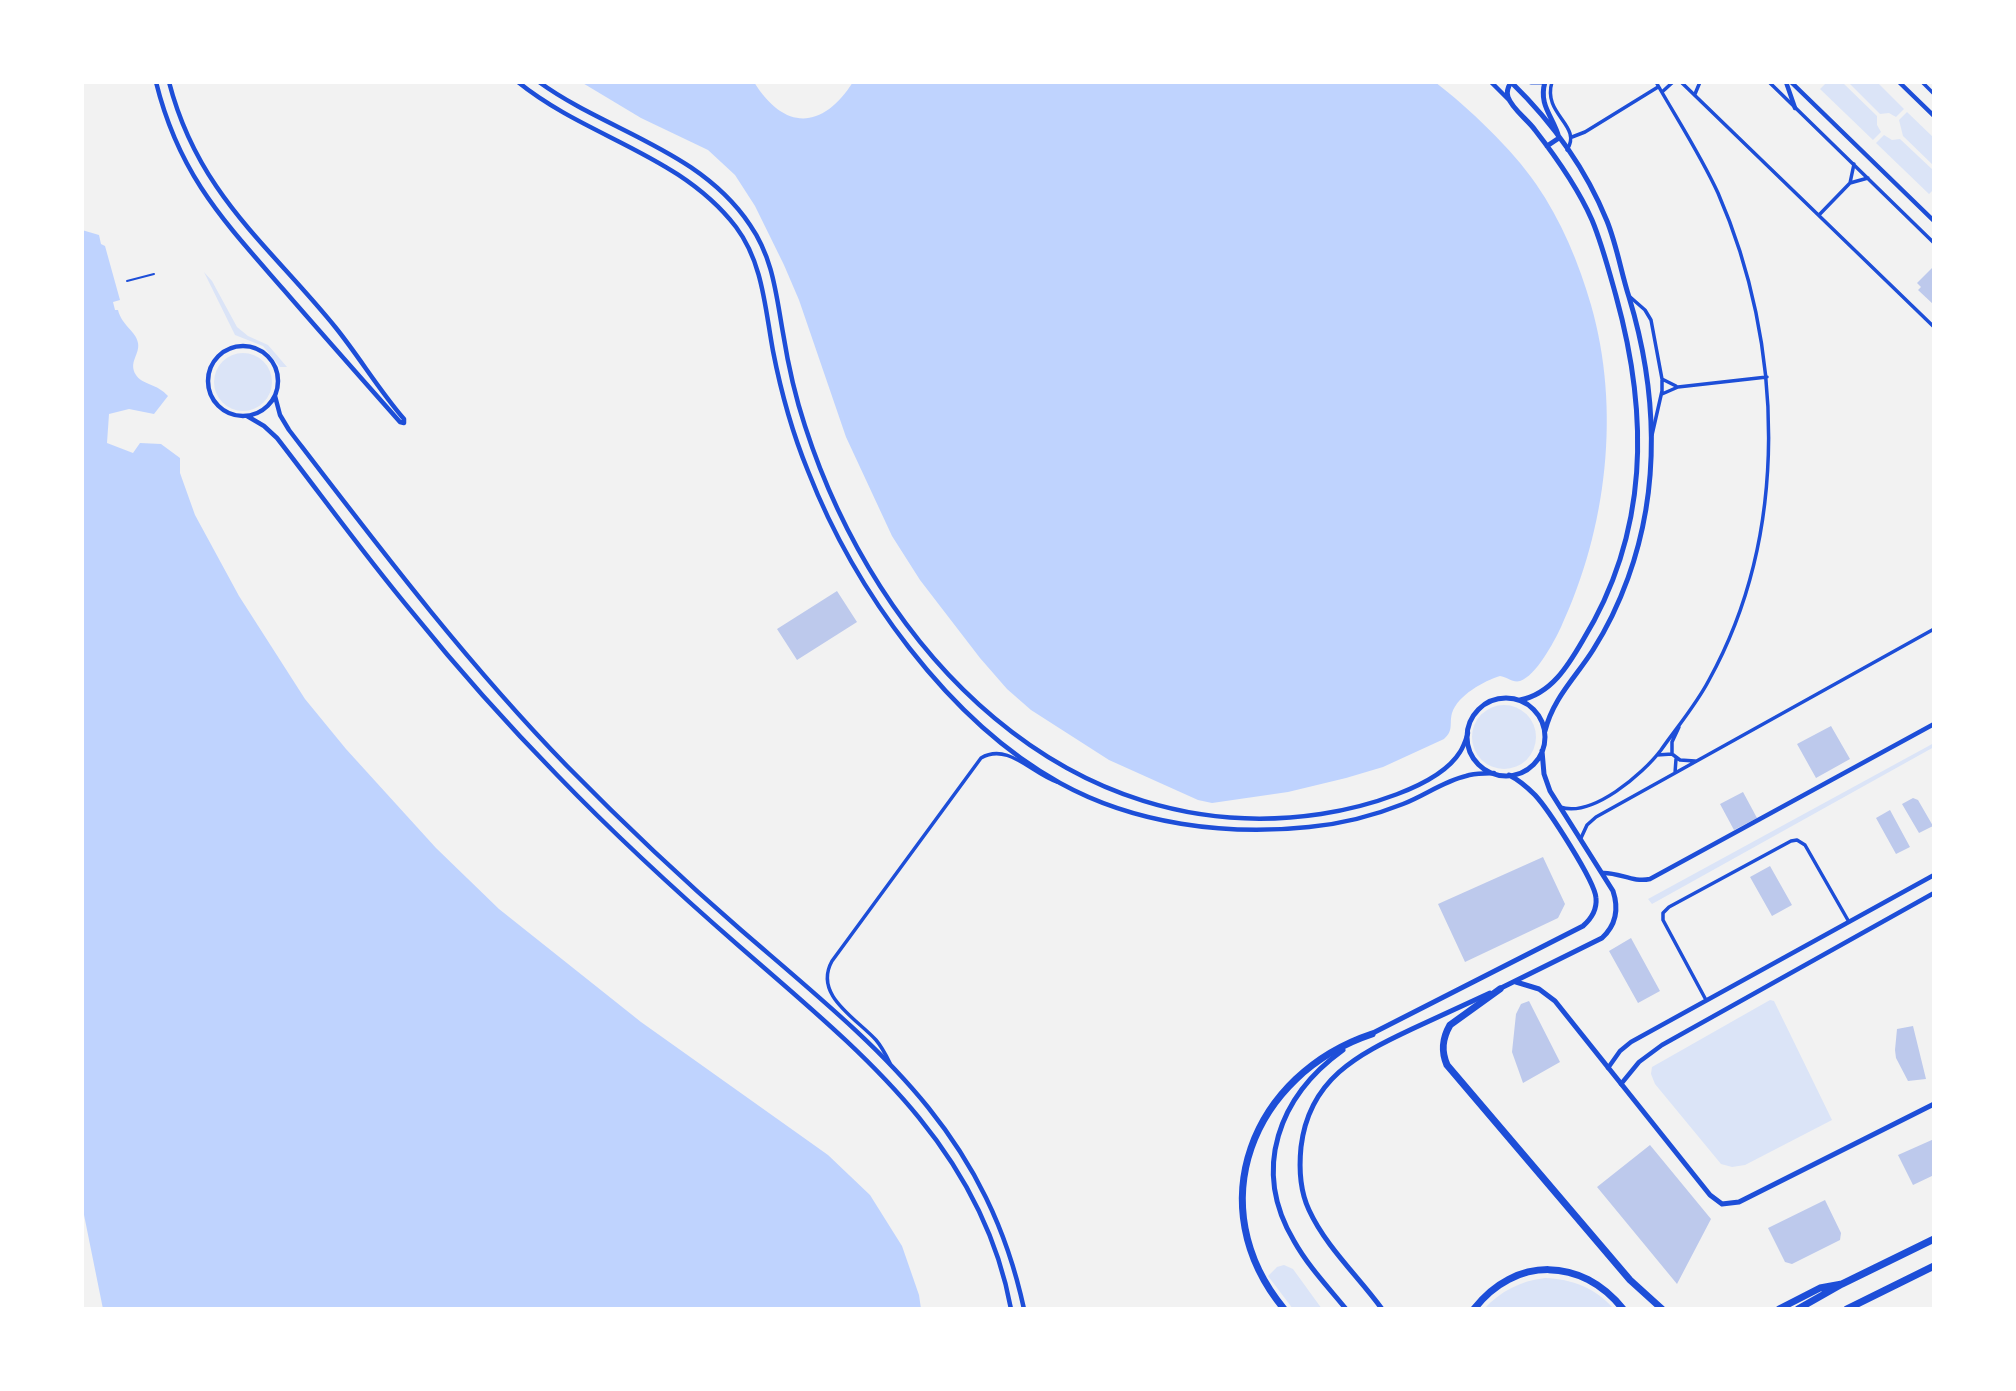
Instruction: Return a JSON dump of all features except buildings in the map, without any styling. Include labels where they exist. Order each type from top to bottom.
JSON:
[{"type":"highway","points":[[1500,989],[1450,1025],[1442,1049],[1447,1065],[1625,1274],[1661,1309]]},
{"type":"highway","points":[[1284,1309],[1262,1275],[1247,1235],[1243,1190],[1249,1155],[1262,1122],[1293,1080],[1335,1049],[1372,1034]]},
{"type":"highway","points":[[1798,1309],[1934,1239]]},
{"type":"highway","points":[[1847,1309],[1934,1266]]},
{"type":"highway","points":[[1474,1309],[1488,1293],[1507,1280],[1528,1272],[1550,1269],[1584,1277],[1606,1291],[1623,1309]]},
{"type":"highway","points":[[1779,1309],[1825,1286],[1842,1284]]},
{"type":"main road","points":[[1382,1309],[1322,1233],[1307,1207],[1300,1166],[1302,1141],[1309,1115],[1327,1084],[1352,1060],[1375,1046],[1596,942],[1606,934],[1615,920],[1617,909],[1610,887],[1559,807],[1546,780],[1542,751],[1545,731],[1558,699],[1602,636],[1628,578],[1640,537],[1648,495],[1652,437],[1644,356],[1607,221],[1590,186],[1559,138],[1511,82],[1507,92],[1508,99],[1547,146],[1591,219],[1627,337],[1639,417],[1635,492],[1628,533],[1616,573],[1600,610],[1572,658],[1551,685],[1538,694],[1520,700],[1502,698],[1486,704],[1473,717],[1468,733],[1472,755],[1479,764],[1493,773],[1509,775],[1527,769],[1535,763],[1542,751]]},
{"type":"main road","points":[[1531,82],[1543,82],[1544,106],[1559,138]]},
{"type":"main road","points":[[1547,146],[1559,138]]},
{"type":"main road","points":[[1520,700],[1535,710],[1545,731]]},
{"type":"main road","points":[[1509,775],[1526,786],[1542,804],[1600,893]]},
{"type":"main road","points":[[1346,1309],[1309,1265],[1292,1239],[1278,1208],[1274,1163],[1281,1125],[1293,1100],[1325,1063],[1344,1049],[1583,926],[1595,910],[1600,893],[1610,887]]},
{"type":"main road","points":[[1514,982],[1533,986],[1550,996],[1713,1199],[1726,1205],[1739,1202],[1934,1104]]},
{"type":"street","points":[[156,82],[178,150],[206,198],[326,339],[400,422],[404,423],[405,420],[336,329],[218,191],[181,124],[169,82]]},
{"type":"street","points":[[519,82],[576,121],[666,165],[715,204],[738,229],[759,274],[777,369],[800,452],[846,552],[893,627],[937,680],[999,741],[1060,783]]},
{"type":"street","points":[[539,82],[583,110],[687,163],[725,195],[750,224],[773,275],[789,366],[805,427],[820,468],[854,540],[882,587],[925,646],[974,700],[1017,737],[1085,779],[1137,799],[1212,816],[1269,818],[1327,813],[1400,791],[1443,770],[1458,755],[1468,733]]},
{"type":"street","points":[[1491,82],[1508,99]]},
{"type":"street","points":[[1552,82],[1549,95],[1551,104],[1572,137]]},
{"type":"street","points":[[1662,92],[1673,82]]},
{"type":"street","points":[[1681,82],[1934,327]]},
{"type":"street","points":[[1695,94],[1700,82]]},
{"type":"street","points":[[1769,82],[1934,243]]},
{"type":"street","points":[[1789,82],[1795,107]]},
{"type":"street","points":[[1789,82],[1934,221]]},
{"type":"street","points":[[1899,82],[1934,116]]},
{"type":"street","points":[[1922,82],[1934,94]]},
{"type":"street","points":[[1559,807],[1575,810],[1599,801],[1633,778],[1657,755],[1717,666],[1736,620],[1750,572],[1767,480],[1770,436],[1767,377],[1754,301],[1730,223],[1697,151],[1662,92],[1657,85],[1582,134],[1572,137]]},
{"type":"street","points":[[1567,150],[1572,137]]},
{"type":"street","points":[[1850,183],[1854,164]]},
{"type":"street","points":[[1819,215],[1850,183],[1868,178]]},
{"type":"street","points":[[1629,296],[1651,320],[1662,379],[1652,437]]},
{"type":"street","points":[[326,339],[334,338],[336,329]]},
{"type":"street","points":[[1011,1309],[992,1244],[972,1198],[941,1145],[904,1098],[863,1056],[703,914],[567,785],[482,694],[410,610],[277,438],[247,416],[227,412],[212,398],[207,379],[220,354],[241,346],[259,350],[267,356],[277,375],[275,396],[280,415],[297,441],[421,602],[508,703],[623,822],[706,899],[850,1023],[890,1063],[943,1125],[978,1180],[1004,1238],[1024,1309]]},
{"type":"street","points":[[1661,395],[1678,387],[1767,377]]},
{"type":"street","points":[[1662,379],[1678,387]]},
{"type":"street","points":[[247,416],[263,409],[275,396]]},
{"type":"street","points":[[1581,840],[1591,820],[1934,629]]},
{"type":"street","points":[[1602,873],[1638,880],[1650,879],[1934,724]]},
{"type":"street","points":[[1675,773],[1676,759],[1672,754],[1672,742],[1679,725]]},
{"type":"street","points":[[890,1063],[879,1044],[831,995],[826,981],[829,967],[981,758],[995,752],[1005,753],[1040,775],[1111,805],[1169,821],[1228,829],[1310,827],[1351,820],[1406,803],[1458,778],[1493,773]]},
{"type":"street","points":[[1657,755],[1672,754]]},
{"type":"street","points":[[1676,759],[1700,760]]},
{"type":"street","points":[[1706,1000],[1663,922],[1663,913],[1667,908],[1797,840],[1805,845],[1849,922]]},
{"type":"street","points":[[1608,1068],[1620,1051],[1631,1042],[1934,875]]},
{"type":"street","points":[[1621,1084],[1639,1062],[1662,1045],[1934,893]]},
{"type":"lane","points":[[127,281],[154,274]]},
{"type":"shaded area","points":[[1827,82],[1842,82],[1877,116],[1877,125],[1881,132],[1873,140],[1820,89]]},
{"type":"shaded area","points":[[1848,82],[1877,82],[1904,109],[1896,117],[1889,113],[1880,114]]},
{"type":"shaded area","points":[[1907,112],[1934,138],[1934,166],[1903,136],[1899,120]]},
{"type":"shaded area","points":[[1884,135],[1892,140],[1900,139],[1934,171],[1934,189],[1929,194],[1876,143]]},
{"type":"shaded area","points":[[204,272],[212,281],[237,327],[248,336],[268,345],[287,367],[280,367],[263,346],[235,335]]},
{"type":"shaded area","points":[[243,353],[254,355],[267,366],[272,382],[270,393],[259,406],[243,411],[232,409],[219,398],[214,382],[216,371],[227,358]]},
{"type":"shaded area","points":[[1504,705],[1522,711],[1530,719],[1536,737],[1530,755],[1522,763],[1504,769],[1486,763],[1478,755],[1472,737],[1478,719],[1486,711]]},
{"type":"shaded area","points":[[1934,743],[1934,747],[1652,904],[1648,899]]},
{"type":"shaded area","points":[[1770,1000],[1774,1001],[1832,1120],[1745,1165],[1732,1167],[1721,1164],[1655,1084],[1651,1074],[1652,1067]]},
{"type":"shaded area","points":[[1284,1265],[1293,1269],[1322,1309],[1293,1309],[1268,1276],[1277,1267]]},
{"type":"shaded area","points":[[1545,1278],[1565,1280],[1583,1286],[1599,1295],[1614,1309],[1484,1309],[1512,1288]]},
{"type":"water","points":[[581,82],[754,82],[778,110],[804,118],[817,116],[829,109],[853,82],[1435,82],[1503,143],[1545,198],[1581,273],[1600,345],[1607,427],[1599,509],[1577,589],[1549,649],[1526,678],[1512,681],[1500,676],[1479,685],[1460,700],[1452,713],[1450,730],[1444,739],[1383,767],[1346,778],[1288,792],[1212,803],[1198,800],[1109,760],[1031,710],[1007,689],[920,580],[892,536],[846,437],[799,300],[755,206],[735,175],[708,150],[641,118]]},
{"type":"water","points":[[82,230],[99,235],[101,244],[105,246],[120,300],[113,302],[115,310],[118,310],[138,343],[133,366],[136,375],[168,396],[154,414],[129,409],[109,414],[107,443],[133,453],[140,443],[161,444],[180,458],[180,473],[195,515],[239,596],[305,699],[346,749],[436,848],[499,909],[641,1022],[828,1155],[870,1195],[902,1246],[919,1295],[921,1309],[103,1309],[82,1205]]}]
